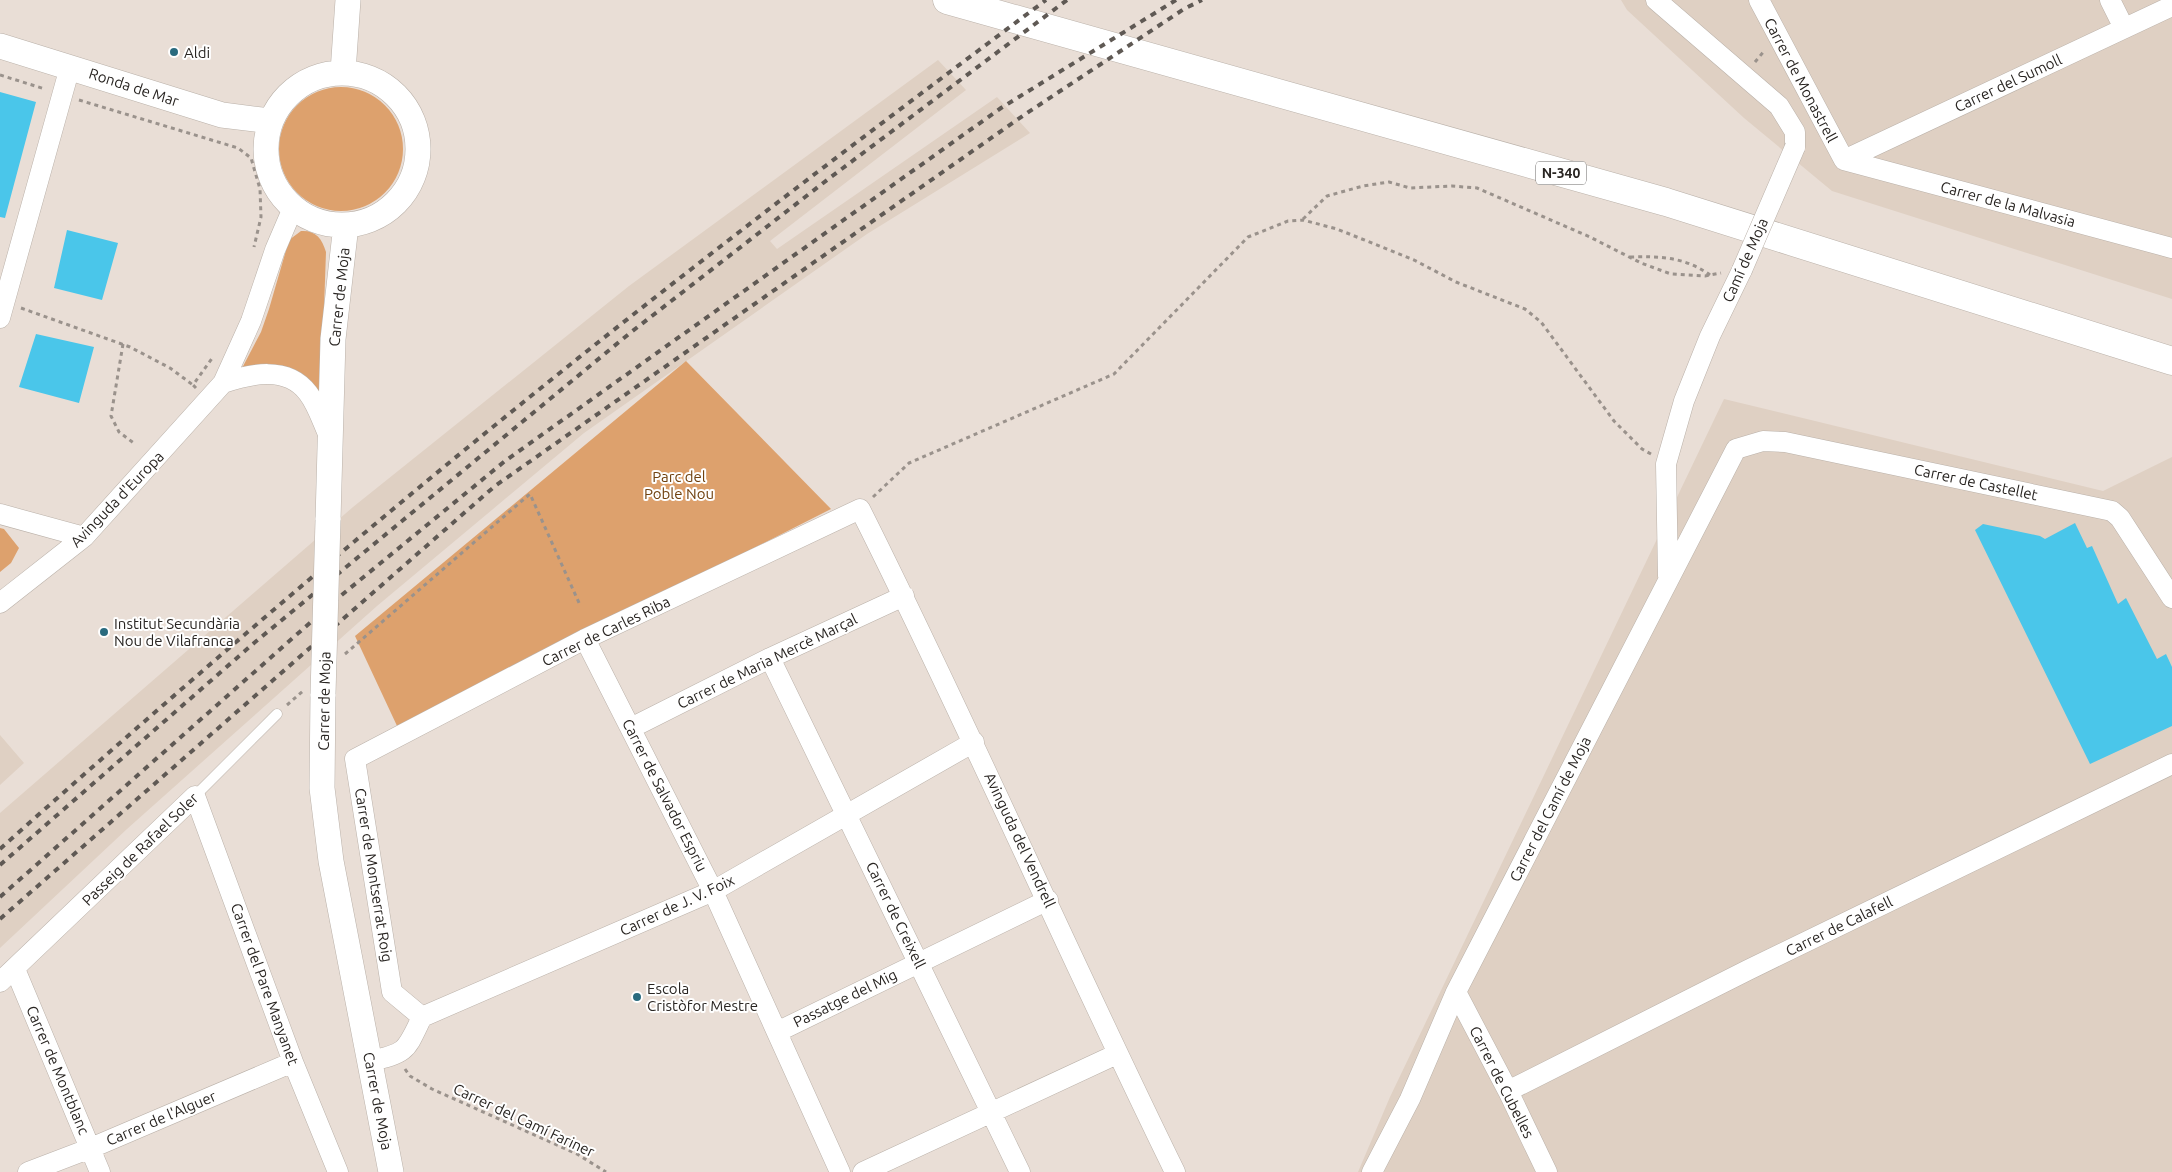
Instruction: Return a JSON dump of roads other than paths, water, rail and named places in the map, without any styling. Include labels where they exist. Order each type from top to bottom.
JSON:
[{"type":"highway","name":"N-340","points":[[947,0],[1666,202],[2172,361]]},
{"type":"street","points":[[343,72],[348,0]]},
{"type":"street","name":"Camí de Moja","points":[[1656,0],[1779,106],[1789,119],[1795,132],[1796,146],[1742,270],[1710,336],[1684,400],[1666,464],[1668,577]]},
{"type":"street","name":"Carrer de Monastrell","points":[[1759,0],[1844,160]]},
{"type":"street","points":[[2110,0],[2124,28]]},
{"type":"street","name":"Carrer del Sumoll","points":[[1844,160],[2172,6]]},
{"type":"street","name":"Ronda de Mar","points":[[0,46],[222,115],[270,121]]},
{"type":"street","points":[[3,298],[70,67]]},
{"type":"street","points":[[343,72],[369,77],[391,90],[408,110],[417,134],[418,160],[410,185],[394,206],[372,220],[346,226],[327,224],[309,218],[293,208],[277,190],[267,168],[265,144],[270,121],[281,101],[298,85],[320,75],[343,72]]},
{"type":"street","name":"Carrer de la Malvasia","points":[[1844,160],[2172,248]]},
{"type":"street","name":"Avinguda d'Europa","points":[[0,603],[84,536],[222,383],[251,320],[275,250],[293,208]]},
{"type":"street","name":"Carrer de Moja","points":[[346,226],[333,339],[328,520],[315,691],[322,788],[331,861],[391,1172]]},
{"type":"street","name":"Avinguda d'Europa","points":[[222,383],[246,375],[271,373],[291,380],[308,393],[331,439]]},
{"type":"street","name":"Carrer de Castellet","points":[[1736,449],[1763,441],[1785,442],[2112,511],[2120,518],[2172,598]]},
{"type":"street","name":"Carrer del Camí de Moja","points":[[1372,1172],[1410,1099],[1456,992],[1668,577],[1736,449]]},
{"type":"street","name":"Avinguda del Vendrell","points":[[860,509],[974,742],[1117,1054],[1175,1172]]},
{"type":"street","name":"Carrer de Carles Riba","points":[[355,759],[586,639],[860,509]]},
{"type":"street","points":[[0,514],[84,536]]},
{"type":"street","name":"Carrer de Maria Mercè Marçal","points":[[631,728],[770,658],[904,596]]},
{"type":"street","name":"Carrer de Salvador Espriu","points":[[586,639],[714,891],[840,1172]]},
{"type":"street","name":"Carrer de Creixell","points":[[770,658],[993,1113],[1020,1172]]},
{"type":"street","name":"Carrer de J. V. Foix","points":[[422,1017],[714,891],[974,742]]},
{"type":"street","name":"Carrer de Montserrat Roig","points":[[355,759],[392,992],[422,1017]]},
{"type":"street","name":"Carrer de Calafell","points":[[1508,1091],[1757,966],[2172,764]]},
{"type":"street","name":"Passeig de Rafael Soler","points":[[7,975],[195,796]]},
{"type":"street","name":"Carrer del Pare Manyanet","points":[[195,796],[293,1062],[338,1172]]},
{"type":"street","name":"Passatge del Mig","points":[[777,1032],[1048,900]]},
{"type":"street","name":"Carrer de Montblanc","points":[[7,975],[91,1148],[100,1172]]},
{"type":"street","name":"Carrer de Cubelles","points":[[1456,992],[1508,1091],[1547,1172]]},
{"type":"street","points":[[370,1061],[395,1056],[406,1049],[422,1017]]},
{"type":"street","points":[[863,1172],[1117,1054]]},
{"type":"street","name":"Carrer de l'Alguer","points":[[28,1172],[91,1148],[293,1062]]},
{"type":"lane","name":"Passeig de Rafael Soler","points":[[195,796],[277,714]]},
{"type":"railway","points":[[0,849],[252,628],[510,413],[776,204],[1046,0]]},
{"type":"railway","points":[[0,865],[254,643],[630,333],[827,180],[1067,0]]},
{"type":"railway","points":[[0,897],[338,598],[505,461],[1001,108],[1176,0]]},
{"type":"railway","points":[[0,919],[495,486],[1024,115],[1184,9],[1202,0]]},
{"type":"place","name":"Aldi","points":[[174,52]]},
{"type":"place","name":"Institut Secundària Nou de Vilafranca","points":[[104,632]]},
{"type":"place","name":"Escola Cristòfor Mestre","points":[[637,997]]},
{"type":"park label","name":"Parc del Poble Nou","points":[[679,484]]}]
